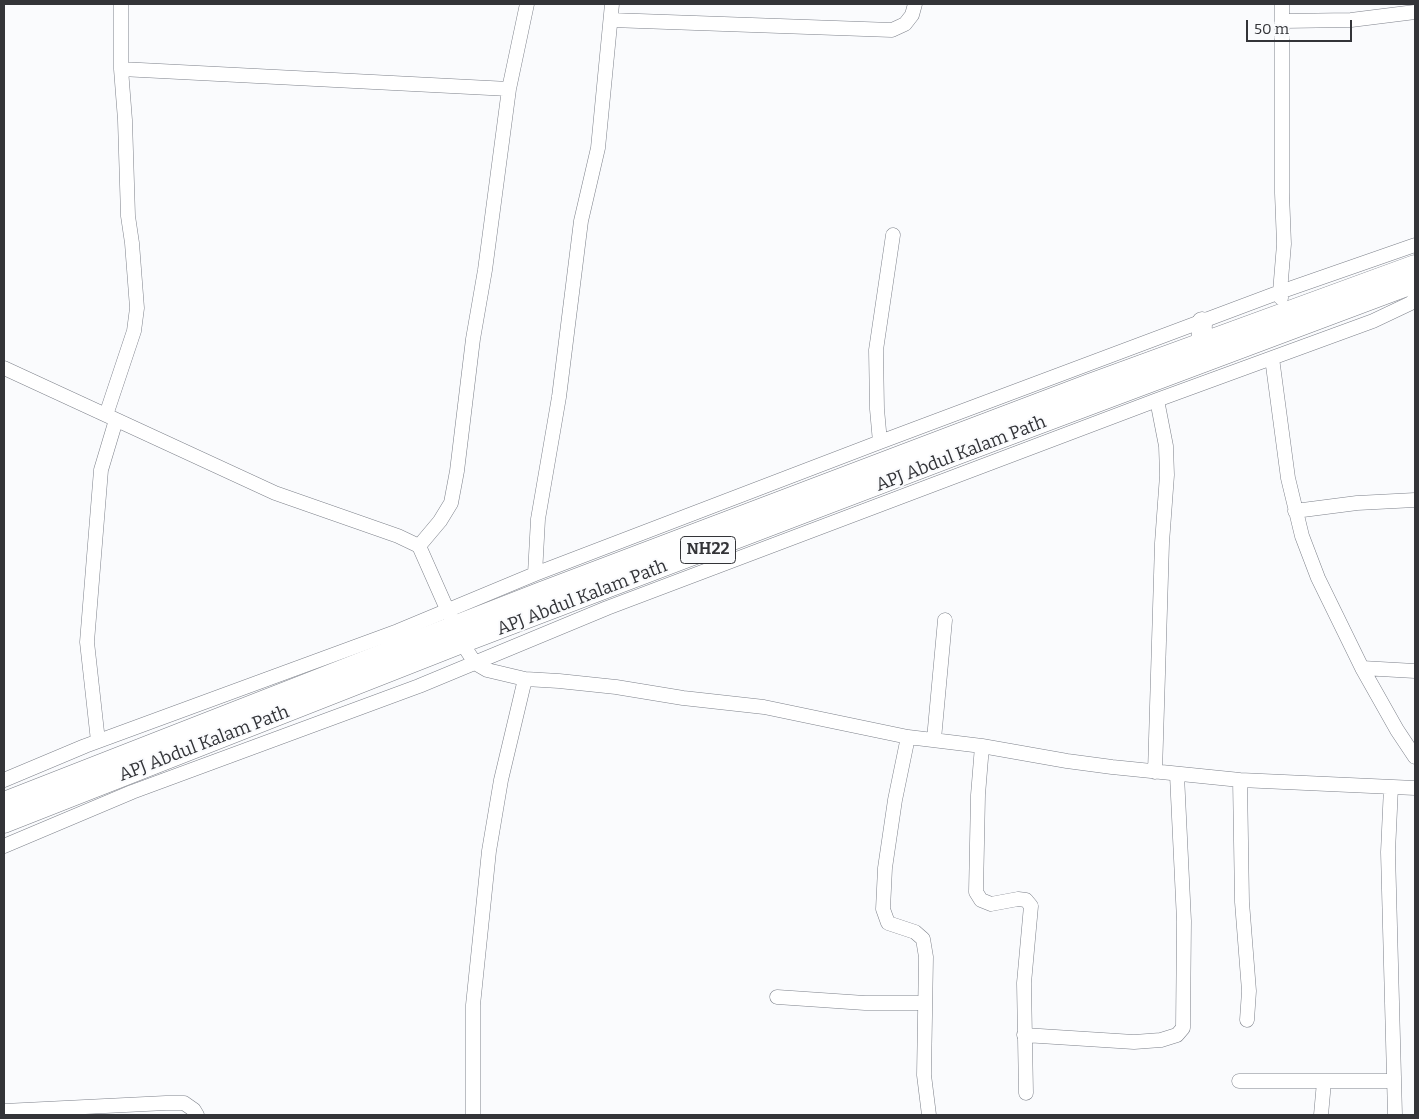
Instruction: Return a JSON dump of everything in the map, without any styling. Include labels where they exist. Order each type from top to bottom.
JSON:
[{"type":"highway","name":"APJ Abdul Kalam Path","points":[[4,802],[550,588],[1202,342],[1415,265]]},
{"type":"highway","name":"APJ Abdul Kalam Path","points":[[4,823],[455,626],[1288,332],[1415,283]]},
{"type":"highway","points":[[1201,363],[1202,322]]},
{"type":"street","points":[[98,741],[88,642],[101,470],[112,417],[132,341],[137,308],[128,216],[125,120],[121,69],[121,4]]},
{"type":"street","points":[[418,546],[440,521],[451,502],[510,89],[527,4]]},
{"type":"street","points":[[536,574],[538,519],[559,397],[581,221],[598,148],[612,4]]},
{"type":"street","points":[[611,20],[892,30],[905,24],[912,15],[915,4]]},
{"type":"street","points":[[1282,4],[1282,193],[1284,244],[1280,292],[1288,332]]},
{"type":"street","points":[[1283,21],[1351,20],[1415,12]]},
{"type":"street","points":[[121,69],[510,89]]},
{"type":"street","points":[[880,442],[877,409],[876,350],[893,235]]},
{"type":"street","name":"NH22","points":[[4,780],[98,741],[398,631],[455,626],[536,574],[880,442],[1280,292],[1415,245]]},
{"type":"street","name":"NH22","points":[[4,846],[132,792],[397,694],[616,604],[1156,400],[1373,322],[1412,303],[1415,299]]},
{"type":"street","points":[[1272,358],[1282,440],[1294,511],[1302,536],[1318,578],[1362,668],[1397,730],[1415,757]]},
{"type":"street","points":[[4,368],[275,493],[398,536],[418,546],[455,626],[475,663],[486,670],[525,679],[616,687],[684,698],[764,707],[908,737],[934,739],[1067,761],[1177,775],[1240,780],[1415,788]]},
{"type":"street","points":[[1155,772],[1162,543],[1167,475],[1166,446],[1156,400]]},
{"type":"street","points":[[1294,511],[1415,500]]},
{"type":"street","points":[[934,739],[945,620]]},
{"type":"street","points":[[1362,668],[1415,671]]},
{"type":"street","points":[[473,1115],[473,1005],[489,851],[501,780],[525,679]]},
{"type":"street","points":[[908,737],[895,800],[885,868],[883,909],[888,923],[915,932],[923,939],[926,957],[924,1075],[928,1115]]},
{"type":"street","points":[[982,746],[978,795],[976,892],[981,900],[991,904],[1018,899],[1026,900],[1031,906],[1024,983],[1026,1093]]},
{"type":"street","points":[[1024,1035],[1134,1042],[1169,1038],[1177,1035],[1183,1028],[1184,921],[1177,775]]},
{"type":"street","points":[[1240,780],[1242,902],[1249,991],[1247,1020]]},
{"type":"street","points":[[1391,787],[1388,852],[1395,1115]]},
{"type":"street","points":[[777,997],[865,1003],[925,1003]]},
{"type":"street","points":[[1239,1081],[1394,1081]]},
{"type":"street","points":[[1321,1115],[1324,1082]]},
{"type":"street","points":[[4,1111],[166,1102],[184,1103],[194,1110],[197,1115]]}]
